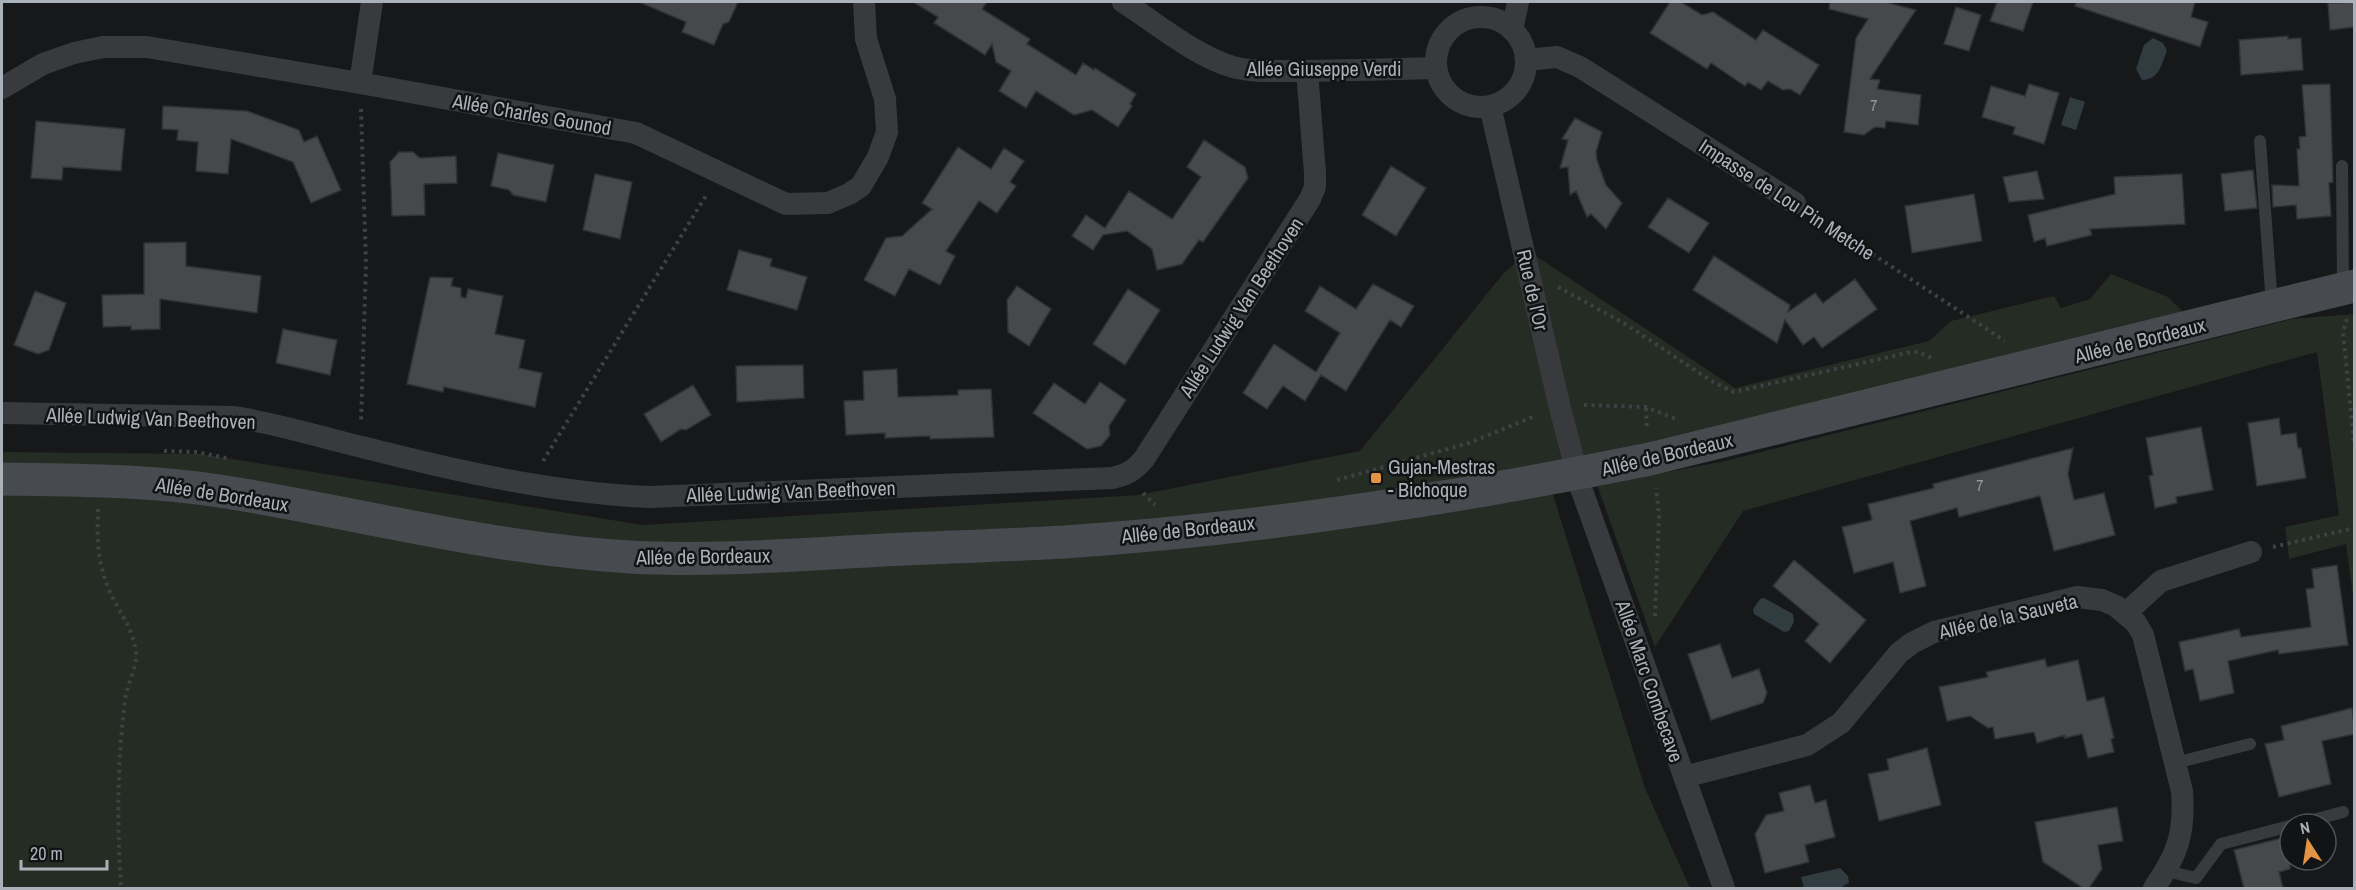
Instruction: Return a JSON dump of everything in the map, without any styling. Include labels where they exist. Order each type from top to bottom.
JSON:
[{"type":"main road","name":"Allée de Bordeaux","points":[[2,478],[145,482],[228,493],[489,543],[633,557],[786,555],[1077,540],[1228,526],[1399,504],[1577,474],[1650,459],[2272,307],[2349,297]]},
{"type":"street","points":[[360,83],[372,2]]},
{"type":"street","name":"Allée Charles Gounod","points":[[2,88],[43,64],[74,53],[103,46],[147,47],[636,133],[766,197],[786,204],[828,203],[861,186],[884,144],[888,115],[866,39],[864,2]]},
{"type":"street","name":"Allée Giuseppe Verdi","points":[[1123,2],[1188,45],[1219,62],[1250,70],[1436,68]]},
{"type":"street","points":[[1512,30],[1518,2]]},
{"type":"street","points":[[1471,10],[1512,30],[1523,45],[1526,60],[1523,80],[1516,91],[1506,99],[1490,106],[1471,107],[1450,96],[1443,87],[1436,68],[1436,53],[1440,41],[1448,31],[1471,10]]},
{"type":"street","name":"Impasse de Lou Pin Metche","points":[[1526,60],[1557,57],[1580,67],[1795,203]]},
{"type":"street","name":"Allée Ludwig Van Beethoven","points":[[2,413],[233,417],[264,422],[440,466],[538,485],[612,495],[650,497],[1112,478],[1126,475],[1136,469],[1144,459],[1310,199],[1315,187],[1315,173],[1307,71]]},
{"type":"street","name":"Rue de l'Or","points":[[1490,106],[1577,474]]},
{"type":"street","name":"Allée Marc Combecave","points":[[1577,474],[1724,888]]},
{"type":"street","points":[[2126,613],[2161,581],[2251,552]]},
{"type":"street","name":"Allée de la Sauveta","points":[[1684,777],[1807,745],[1824,736],[1841,723],[1899,653],[1912,643],[1934,632],[2076,597],[2102,600],[2116,606],[2136,623],[2147,648],[2182,791],[2181,835],[2175,854],[2160,880]]},
{"type":"lane","points":[[2260,141],[2272,307]]},
{"type":"lane","points":[[2342,166],[2349,297]]},
{"type":"lane","points":[[2175,763],[2250,744]]},
{"type":"lane","points":[[2338,813],[2343,812]]},
{"type":"lane","points":[[2160,880],[2196,878],[2220,844],[2278,829]]},
{"type":"path","points":[[360,83],[366,264],[360,447]]},
{"type":"path","points":[[538,485],[539,467],[720,173]]},
{"type":"path","name":"Impasse de Lou Pin Metche","points":[[1795,203],[2041,364]]},
{"type":"path","points":[[1528,271],[1627,325],[1713,382],[1734,392],[1911,352],[1924,353],[1940,362]]},
{"type":"path","points":[[2349,297],[2343,332],[2355,443]]},
{"type":"path","points":[[99,480],[98,558],[110,592],[129,623],[136,655],[125,699],[120,758],[117,829],[121,888]]},
{"type":"path","points":[[1654,627],[1659,516],[1656,487]]},
{"type":"path","points":[[2251,552],[2355,528]]},
{"type":"shaded area","points":[[2153,38],[2163,43],[2167,51],[2156,74],[2142,80],[2136,69],[2144,45]]},
{"type":"shaded area","points":[[2070,97],[2085,102],[2076,130],[2061,125]]},
{"type":"shaded area","points":[[1524,255],[1536,256],[1735,388],[1929,341],[1951,321],[2054,296],[2061,308],[2090,299],[2111,274],[2168,297],[2197,326],[1548,479],[1645,788],[1690,888],[2,888],[2,452],[201,454],[643,525],[1138,495],[1360,451],[1503,274]]},
{"type":"shaded area","points":[[2354,314],[2354,604],[2346,544],[2289,559],[2285,527],[2339,515],[2317,352],[1743,511],[1655,647],[1597,485],[1721,462],[2292,319]]},
{"type":"shaded area","points":[[1764,598],[1793,614],[1794,622],[1789,631],[1784,632],[1754,614],[1753,609],[1760,599]]},
{"type":"shaded area","points":[[1840,868],[1848,876],[1849,883],[1843,888],[1804,888],[1801,877]]},
{"type":"building","points":[[639,2],[738,2],[729,22],[723,24],[714,45],[682,32],[686,22]]},
{"type":"building","points":[[913,2],[987,2],[982,9],[1030,39],[1027,44],[1076,75],[1083,63],[1136,94],[1130,104],[1132,106],[1118,127],[1092,110],[1074,115],[1036,91],[1026,108],[999,91],[1011,71],[996,62],[992,44],[985,55],[934,23],[938,17]]},
{"type":"building","points":[[1670,2],[1681,2],[1702,15],[1713,12],[1756,40],[1763,30],[1819,65],[1800,95],[1790,89],[1783,90],[1768,81],[1761,90],[1748,82],[1745,86],[1711,63],[1707,69],[1650,33]]},
{"type":"building","points":[[1830,2],[1885,2],[1916,10],[1870,79],[1880,80],[1877,89],[1921,95],[1918,125],[1886,121],[1885,128],[1875,127],[1864,135],[1844,132],[1856,38],[1868,19],[1829,9]]},
{"type":"building","points":[[1997,2],[2033,2],[2023,31],[1990,21]]},
{"type":"building","points":[[2076,2],[2195,2],[2191,17],[2208,22],[2200,47],[2075,6]]},
{"type":"building","points":[[2355,2],[2355,27],[2330,30],[2328,3]]},
{"type":"building","points":[[1956,7],[1981,15],[1969,51],[1944,44]]},
{"type":"building","points":[[2288,36],[2288,39],[2301,38],[2303,70],[2241,75],[2239,40]]},
{"type":"building","points":[[2029,84],[2059,93],[2044,144],[2013,134],[2015,127],[1982,117],[1991,86],[2025,96]]},
{"type":"building","points":[[2330,84],[2333,182],[2329,183],[2331,216],[2297,219],[2296,205],[2273,207],[2272,185],[2299,186],[2297,149],[2300,149],[2299,137],[2306,136],[2302,85]]},
{"type":"building","points":[[163,106],[247,111],[299,130],[304,142],[317,136],[341,190],[311,203],[293,162],[231,139],[228,174],[196,171],[198,142],[177,140],[178,130],[162,129]]},
{"type":"building","points":[[1575,118],[1602,132],[1596,152],[1597,160],[1606,185],[1622,203],[1606,229],[1591,214],[1587,217],[1576,191],[1570,195],[1568,167],[1560,168],[1568,140],[1562,139]]},
{"type":"building","points":[[36,121],[125,129],[121,171],[63,167],[62,180],[31,178]]},
{"type":"building","points":[[1204,140],[1245,167],[1248,178],[1203,242],[1199,240],[1182,264],[1157,270],[1152,249],[1127,231],[1103,235],[1093,250],[1072,236],[1086,215],[1105,228],[1129,191],[1172,219],[1201,177],[1187,167]]},
{"type":"building","points":[[958,147],[991,169],[1004,148],[1024,161],[1010,182],[1016,186],[997,213],[979,201],[946,251],[955,256],[940,285],[909,269],[895,296],[864,280],[886,238],[902,236],[932,209],[922,203]]},
{"type":"building","points":[[399,152],[413,152],[420,158],[456,156],[457,183],[424,184],[425,215],[392,216],[390,162]]},
{"type":"building","points":[[498,153],[554,165],[546,202],[513,195],[509,190],[491,186]]},
{"type":"building","points":[[1391,166],[1426,188],[1396,236],[1362,215]]},
{"type":"building","points":[[2253,170],[2257,208],[2225,211],[2221,174]]},
{"type":"building","points":[[2037,171],[2044,199],[2009,202],[2003,177]]},
{"type":"building","points":[[595,174],[632,182],[620,239],[583,230]]},
{"type":"building","points":[[2182,174],[2185,224],[2090,229],[2092,235],[2047,246],[2045,238],[2034,242],[2028,215],[2115,194],[2114,177]]},
{"type":"building","points":[[1974,194],[1982,241],[1912,253],[1905,206]]},
{"type":"building","points":[[1668,198],[1709,223],[1689,253],[1648,227]]},
{"type":"building","points":[[186,242],[186,266],[261,276],[257,313],[160,299],[160,329],[131,330],[131,326],[103,327],[102,295],[144,294],[144,243]]},
{"type":"building","points":[[739,250],[772,259],[770,266],[807,277],[797,310],[727,290]]},
{"type":"building","points":[[1714,256],[1790,305],[1788,312],[1815,293],[1823,303],[1855,279],[1877,309],[1822,348],[1814,337],[1803,345],[1785,320],[1777,343],[1693,290]]},
{"type":"building","points":[[430,277],[453,278],[451,286],[461,288],[461,297],[466,298],[468,289],[503,296],[495,334],[525,340],[519,368],[542,373],[535,407],[444,387],[443,392],[407,384]]},
{"type":"building","points":[[1373,284],[1414,306],[1401,327],[1390,320],[1346,391],[1321,375],[1305,401],[1283,386],[1267,409],[1243,393],[1274,344],[1316,372],[1340,333],[1305,311],[1320,286],[1356,309]]},
{"type":"building","points":[[1017,286],[1051,309],[1029,346],[1008,332],[1007,300]]},
{"type":"building","points":[[1128,289],[1160,310],[1125,365],[1093,344]]},
{"type":"building","points":[[35,291],[66,303],[49,350],[38,354],[14,345]]},
{"type":"building","points":[[283,329],[337,340],[330,375],[276,363]]},
{"type":"building","points":[[803,365],[804,398],[737,402],[736,366]]},
{"type":"building","points":[[897,369],[898,397],[958,395],[958,390],[991,389],[994,437],[930,439],[930,436],[885,438],[885,433],[846,435],[844,401],[864,400],[863,371]]},
{"type":"building","points":[[1100,382],[1126,400],[1109,426],[1110,435],[1101,446],[1087,449],[1033,413],[1054,383],[1085,404]]},
{"type":"building","points":[[693,385],[711,415],[686,430],[681,429],[661,442],[644,414]]},
{"type":"building","points":[[2279,418],[2281,435],[2296,433],[2306,478],[2257,486],[2248,423]]},
{"type":"building","points":[[2201,427],[2213,490],[2176,497],[2177,503],[2155,508],[2149,476],[2153,475],[2146,438]]},
{"type":"building","points":[[2073,448],[2068,474],[2074,500],[2104,493],[2115,535],[2054,551],[2040,496],[1959,517],[1957,508],[1910,521],[1926,586],[1900,593],[1893,562],[1854,573],[1842,527],[1872,520],[1868,504],[1934,488],[1933,484]]},
{"type":"building","points":[[1794,560],[1866,620],[1830,663],[1805,641],[1819,624],[1773,586]]},
{"type":"building","points":[[2337,565],[2348,645],[2279,654],[2278,650],[2228,661],[2234,693],[2200,701],[2193,669],[2185,671],[2179,642],[2239,629],[2241,637],[2311,627],[2306,589],[2314,588],[2312,569]]},
{"type":"building","points":[[1720,644],[1732,678],[1759,669],[1767,693],[1763,703],[1711,720],[1688,654]]},
{"type":"building","points":[[2045,659],[2047,667],[2078,660],[2087,701],[2104,697],[2114,738],[2111,739],[2114,752],[2088,758],[2082,734],[2065,738],[2065,735],[2037,743],[2034,732],[1995,739],[1993,727],[1988,728],[1970,716],[1947,721],[1939,687],[1988,677],[1986,672]]},
{"type":"building","points":[[2352,708],[2355,734],[2322,741],[2331,784],[2279,797],[2265,744],[2284,740],[2281,726]]},
{"type":"building","points":[[1927,748],[1941,805],[1879,821],[1868,774],[1889,770],[1887,759]]},
{"type":"building","points":[[1810,785],[1815,803],[1826,800],[1835,837],[1805,845],[1809,862],[1765,873],[1755,834],[1766,815],[1784,811],[1779,793]]},
{"type":"building","points":[[2117,807],[2123,841],[2098,845],[2102,869],[2089,888],[2083,888],[2043,862],[2035,822]]},
{"type":"building","points":[[2278,839],[2278,872],[2283,888],[2244,888],[2234,850]]},
{"type":"place","name":"Gujan-Mestras - Bichoque","points":[[1376,478]]}]
